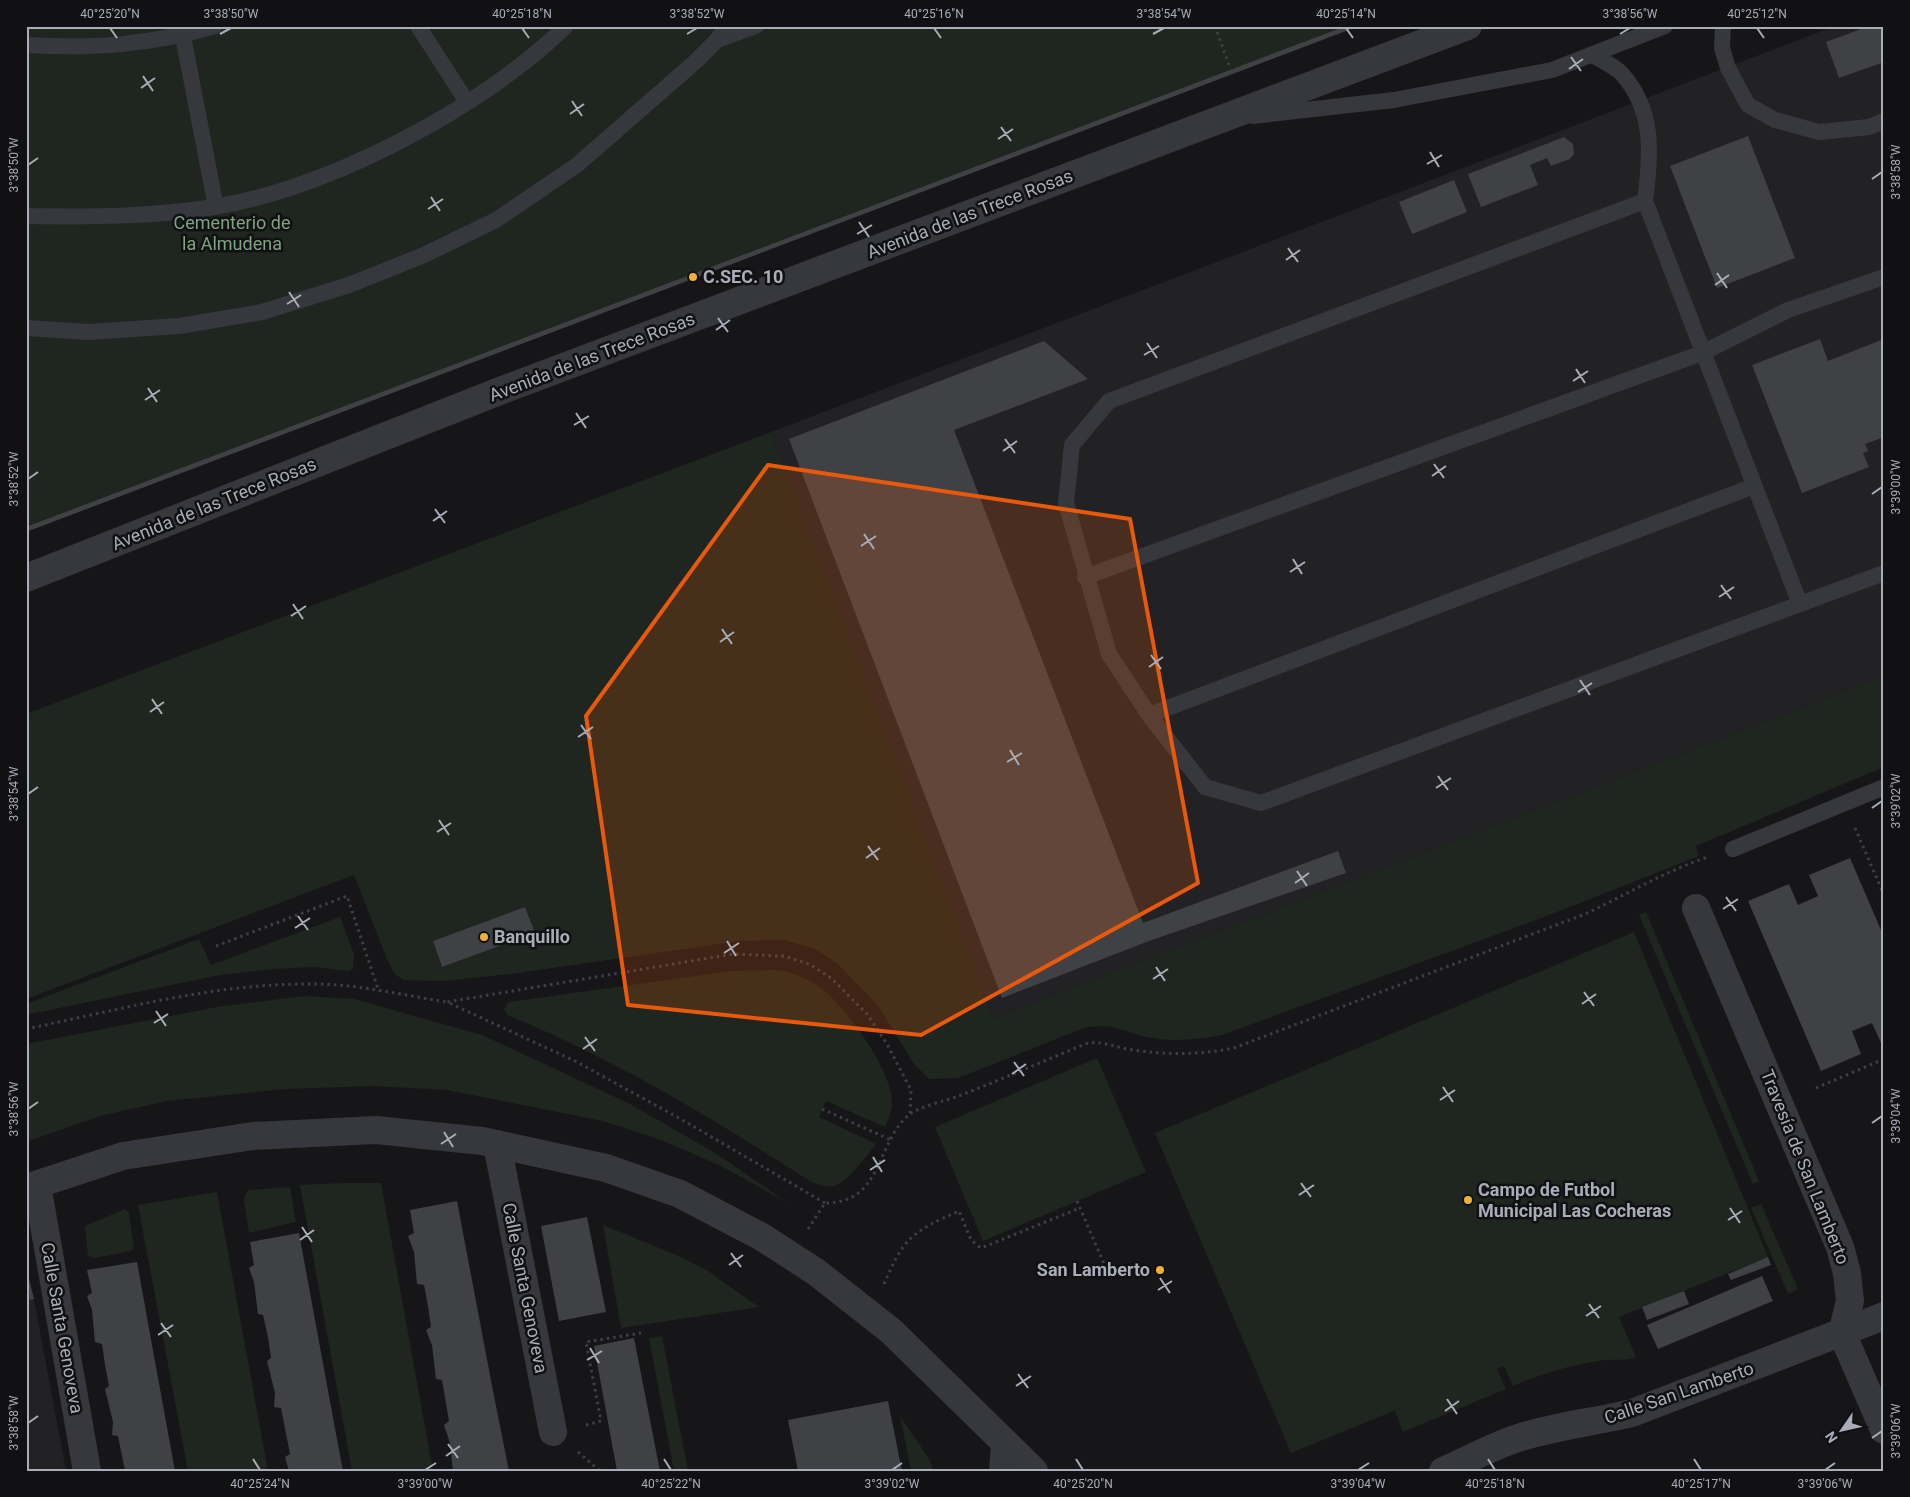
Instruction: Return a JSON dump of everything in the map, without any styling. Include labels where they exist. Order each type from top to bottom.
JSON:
[{"type":"street","name":"Avenida de las Trece Rosas","points":[[26,578],[505,390],[1468,26]]},
{"type":"street","name":"Travesía de San Lamberto","points":[[1696,908],[1840,1247],[1847,1273],[1850,1301],[1842,1333]]},
{"type":"street","points":[[31,1186],[123,1156],[253,1136],[376,1130],[482,1141],[606,1168],[680,1194],[762,1237],[816,1272],[871,1315],[941,1378],[1034,1471]]},
{"type":"street","name":"Calle Santa Genoveva","points":[[497,1144],[553,1432]]},
{"type":"street","name":"Calle Santa Genoveva","points":[[31,1186],[87,1471]]},
{"type":"street","name":"Calle San Lamberto","points":[[1443,1471],[1517,1438],[1560,1427],[1592,1423],[1632,1413],[1884,1316]]},
{"type":"street","points":[[1842,1333],[1884,1430]]},
{"type":"street","points":[[1004,1471],[1005,1443]]},
{"type":"lane","points":[[26,44],[81,48],[131,44],[182,31],[214,26]]},
{"type":"lane","points":[[418,26],[467,102]]},
{"type":"lane","points":[[26,216],[114,217],[216,207],[285,189],[330,173],[420,131],[512,71],[566,26]]},
{"type":"lane","points":[[26,328],[88,332],[170,327],[262,312],[349,285],[424,255],[496,220],[577,165],[717,40],[727,26]]},
{"type":"lane","points":[[717,40],[756,26]]},
{"type":"lane","points":[[1218,120],[1412,97],[1552,70],[1665,26]]},
{"type":"lane","points":[[1722,26],[1722,48],[1728,68],[1748,105],[1775,120],[1819,132],[1876,124]]},
{"type":"lane","points":[[182,31],[216,207]]},
{"type":"lane","points":[[1593,55],[1621,72],[1641,101],[1651,154],[1645,201],[1800,604]]},
{"type":"lane","points":[[1645,201],[1109,401],[1072,446],[1066,503],[1085,577],[1109,654],[1149,715],[1205,787],[1261,803],[1884,573]]},
{"type":"lane","points":[[1085,577],[1702,353],[1788,310],[1884,278]]},
{"type":"lane","points":[[1149,715],[1754,486]]},
{"type":"lane","points":[[1733,849],[1884,787]]},
{"type":"path","points":[[1215,26],[1229,65]]},
{"type":"path","points":[[1844,804],[1884,895]]},
{"type":"path","points":[[26,1030],[208,992],[308,984],[447,1002],[575,1061],[679,1118],[825,1203],[838,1203],[852,1197],[868,1185],[896,1130],[910,1113],[1088,1043],[1100,1042],[1131,1050],[1171,1055],[1207,1054],[1234,1048],[1585,914],[1619,899],[1635,888],[1701,859],[1733,849]]},
{"type":"path","points":[[216,946],[347,896],[379,992]]},
{"type":"path","points":[[447,1002],[733,954],[784,956],[809,964],[832,978],[868,1014],[887,1044],[911,1090],[910,1113]]},
{"type":"path","points":[[1816,1088],[1884,1059]]},
{"type":"path","points":[[822,1109],[891,1140]]},
{"type":"path","points":[[1077,1201],[1108,1273]]},
{"type":"path","points":[[792,1256],[825,1203]]},
{"type":"path","points":[[871,1315],[900,1251],[922,1228],[959,1211],[974,1244],[985,1248],[1080,1208]]},
{"type":"path","points":[[553,1432],[601,1421],[586,1342],[641,1333]]},
{"type":"highlighted area","points":[[768,465],[1130,519],[1198,883],[921,1035],[628,1005],[586,716]]},
{"type":"shaded area","points":[[1835,26],[1884,26],[1884,676],[993,1018],[771,432]]},
{"type":"shaded area","points":[[26,1264],[34,1299],[66,1471],[26,1471]]},
{"type":"green space","name":"Cementerio de la Almudena","points":[[26,26],[1359,26],[26,532]]},
{"type":"green space","points":[[771,432],[993,1018],[1884,676],[1884,767],[1696,846],[1699,856],[1539,919],[1222,1035],[1196,1039],[1169,1040],[1142,1036],[1113,1027],[1084,1028],[958,1078],[929,1079],[914,1064],[879,1007],[838,964],[815,949],[784,940],[739,941],[511,974],[443,981],[403,980],[394,973],[387,959],[354,875],[26,999],[26,714]],"holes":[[[525,907],[535,933],[442,967],[433,941]]]},
{"type":"green space","points":[[1646,912],[1759,1181],[1753,1184],[1639,915]]},
{"type":"green space","points":[[340,917],[354,954],[353,969],[348,971],[314,967],[220,975],[30,1014],[26,1010],[26,1004],[199,939],[211,965]]},
{"type":"green space","name":"Campo de Futbol Municipal Las Cocheras","points":[[1634,932],[1768,1257],[1619,1317],[1636,1357],[1576,1365],[1544,1374],[1513,1386],[1504,1366],[1497,1369],[1506,1389],[1403,1432],[1395,1411],[1401,1408],[1291,1453],[1155,1133]]},
{"type":"green space","points":[[775,970],[796,975],[822,988],[827,993],[847,1015],[869,1045],[886,1077],[891,1092],[892,1108],[885,1127],[826,1101],[819,1117],[876,1144],[851,1174],[834,1186],[825,1186],[811,1182],[663,1091],[547,1032],[507,1015],[504,1009],[509,1002],[731,971]]},
{"type":"green space","points":[[304,996],[354,999],[482,1035],[630,1104],[717,1154],[788,1203],[719,1165],[661,1140],[603,1121],[447,1090],[372,1086],[285,1089],[167,1101],[100,1116],[26,1142],[26,1044],[217,1007]]},
{"type":"green space","points":[[1097,1058],[1146,1172],[983,1241],[935,1127]]},
{"type":"green space","points":[[381,1183],[433,1471],[352,1471],[300,1185]]},
{"type":"green space","points":[[290,1187],[296,1222],[249,1233],[244,1200],[249,1190]]},
{"type":"green space","points":[[217,1192],[268,1471],[188,1471],[138,1205]]},
{"type":"green space","points":[[1761,1204],[1798,1289],[1788,1294],[1751,1208]]},
{"type":"green space","points":[[125,1209],[129,1213],[134,1248],[131,1251],[95,1258],[88,1256],[85,1226]]},
{"type":"green space","points":[[603,1225],[674,1254],[708,1271],[759,1307],[621,1328]]},
{"type":"green space","points":[[662,1336],[688,1471],[674,1471],[649,1338]]},
{"type":"green space","points":[[900,1416],[930,1460],[933,1471],[911,1471]]},
{"type":"building","name":"C.SEC. 10","points":[[1346,26],[1359,26],[26,532],[26,527]]},
{"type":"building","points":[[1869,26],[1884,26],[1884,62],[1839,78],[1826,42]]},
{"type":"building","points":[[1748,136],[1795,258],[1717,288],[1670,166]]},
{"type":"building","points":[[1564,137],[1573,144],[1574,154],[1570,159],[1551,166],[1547,158],[1530,165],[1538,185],[1481,207],[1468,174]]},
{"type":"building","points":[[1454,180],[1467,212],[1412,234],[1399,202]]},
{"type":"building","points":[[1820,339],[1828,361],[1884,339],[1884,437],[1865,444],[1868,451],[1863,453],[1869,467],[1802,493],[1752,365]]},
{"type":"building","points":[[1044,341],[1088,379],[954,430],[1143,923],[1338,851],[1346,873],[1149,941],[1002,998],[789,439]]},
{"type":"building","points":[[1850,858],[1884,937],[1884,1044],[1882,1045],[1872,1023],[1852,1031],[1861,1054],[1821,1071],[1748,901],[1789,884],[1798,905],[1818,896],[1809,875]]},
{"type":"building","name":"Banquillo","points":[[525,907],[535,933],[442,967],[433,941]]},
{"type":"building","points":[[457,1201],[509,1471],[453,1471],[450,1443],[444,1425],[449,1421],[442,1380],[436,1379],[432,1345],[426,1330],[431,1327],[424,1285],[417,1284],[414,1252],[408,1236],[414,1233],[410,1210]]},
{"type":"building","points":[[587,1217],[606,1312],[559,1321],[541,1226]]},
{"type":"building","points":[[299,1233],[343,1471],[289,1471],[285,1457],[290,1454],[281,1408],[274,1407],[275,1393],[267,1361],[271,1358],[268,1337],[263,1315],[258,1314],[254,1282],[249,1268],[254,1265],[250,1242]]},
{"type":"building","points":[[1768,1257],[1771,1265],[1731,1280],[1728,1274]]},
{"type":"building","points":[[137,1262],[175,1471],[125,1471],[118,1436],[112,1435],[113,1422],[105,1389],[109,1386],[102,1344],[95,1342],[92,1310],[87,1296],[92,1293],[87,1270]]},
{"type":"building","points":[[26,1268],[34,1299],[26,1300]]},
{"type":"building","points":[[1762,1276],[1773,1301],[1658,1349],[1647,1325]]},
{"type":"building","points":[[1684,1291],[1689,1304],[1647,1320],[1642,1307]]},
{"type":"building","points":[[634,1338],[660,1471],[617,1471],[594,1346]]},
{"type":"building","points":[[888,1401],[902,1471],[798,1471],[788,1420]]},
{"type":"place","name":"C.SEC. 10","points":[[693,277]]},
{"type":"place","name":"Banquillo","points":[[484,937]]},
{"type":"place","name":"Campo de Futbol Municipal Las Cocheras","points":[[1468,1200]]},
{"type":"place","name":"San Lamberto","points":[[1160,1270]]}]
